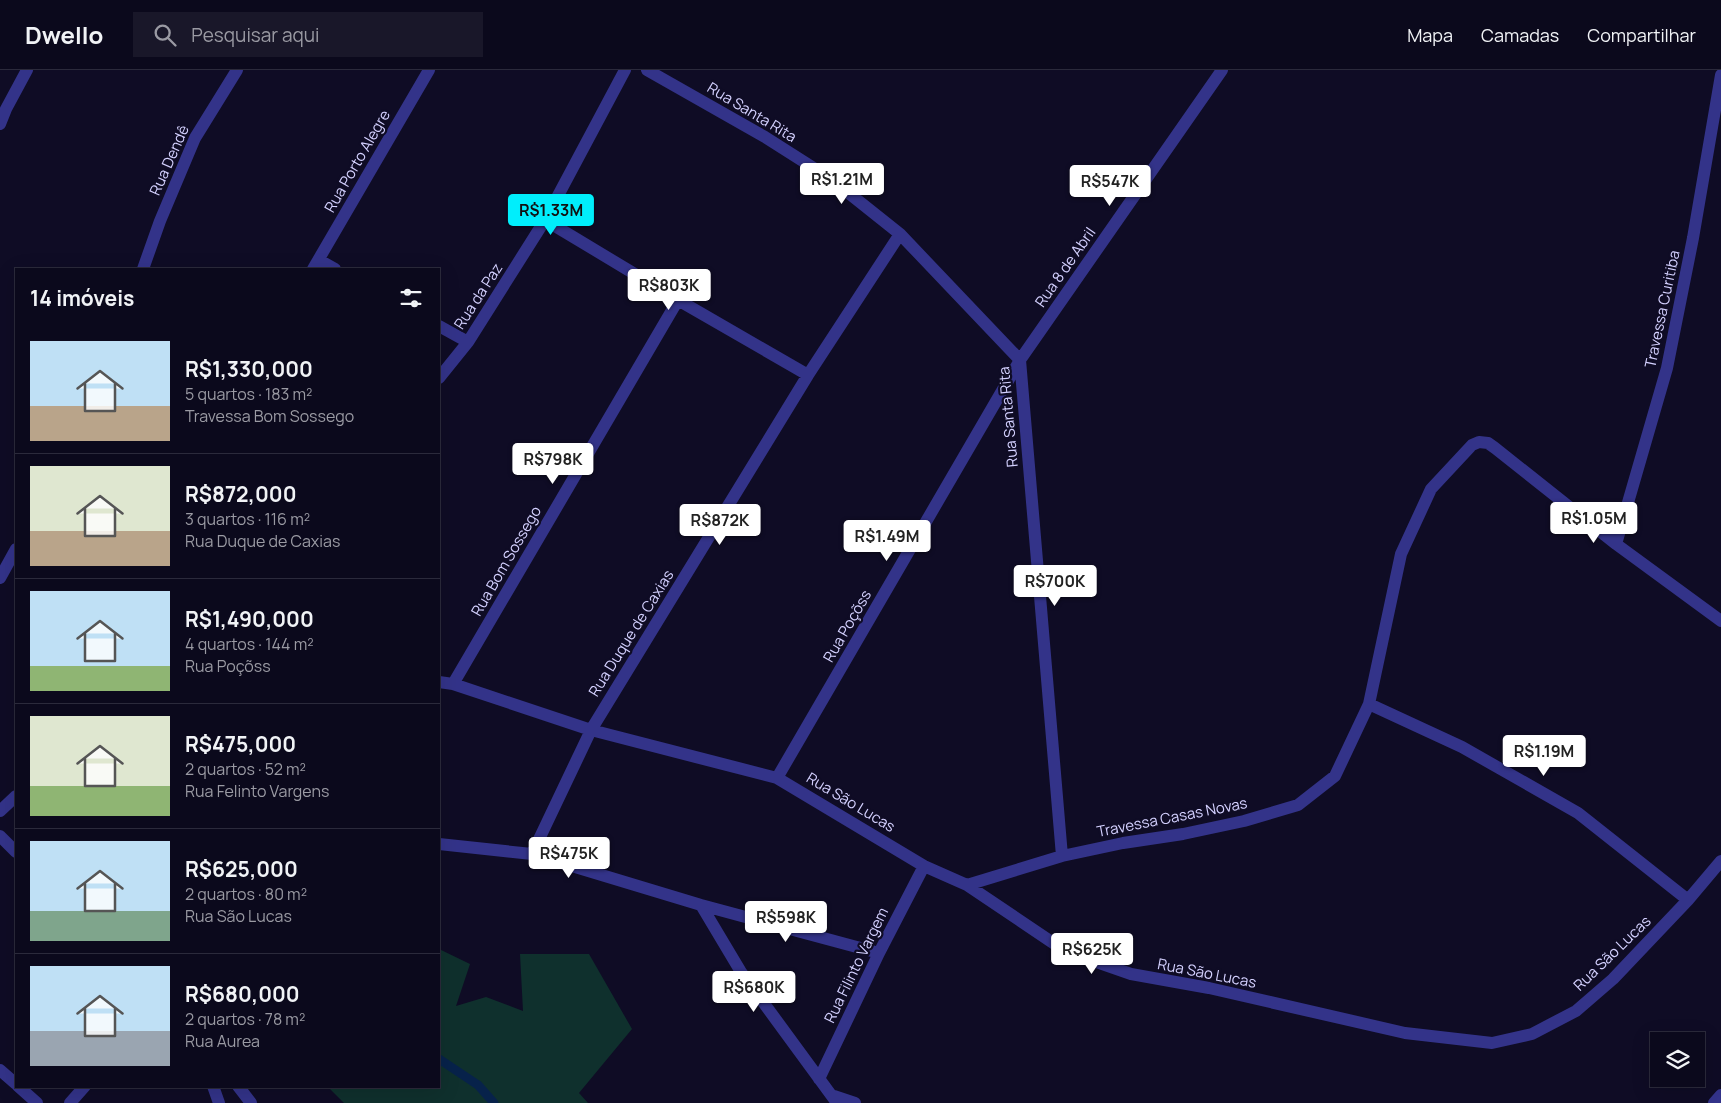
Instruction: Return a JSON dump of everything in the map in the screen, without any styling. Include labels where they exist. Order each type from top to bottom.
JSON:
[{"type":"street","points":[[0,124],[6,109],[28,70]]},
{"type":"street","name":"Rua Dendê","points":[[143,268],[160,220],[194,138],[237,70]]},
{"type":"street","name":"Rua Porto Alegre","points":[[316,264],[429,70]]},
{"type":"street","name":"Rua da Paz","points":[[440,377],[468,342],[545,220],[625,70]]},
{"type":"street","name":"Rua Santa Rita","points":[[648,70],[765,137],[823,174],[900,234],[1020,360],[1062,856]]},
{"type":"street","name":"Rua 8 de Abril","points":[[1020,360],[1222,70]]},
{"type":"street","name":"Travessa Curitiba","points":[[1616,544],[1667,368],[1693,238],[1721,75]]},
{"type":"street","points":[[545,220],[808,375]]},
{"type":"street","name":"Rua Duque de Caxias","points":[[532,854],[591,730],[808,375],[900,234]]},
{"type":"street","points":[[316,264],[331,268]]},
{"type":"street","name":"Rua Bom Sossego","points":[[453,684],[678,300]]},
{"type":"street","points":[[440,327],[468,342]]},
{"type":"street","name":"Rua Poçõss","points":[[777,778],[1020,360]]},
{"type":"street","name":"Travessa Casas Novas","points":[[967,885],[1062,856],[1123,843],[1200,831],[1244,821],[1298,805],[1335,776],[1369,704],[1401,554],[1431,488],[1472,445],[1479,442],[1488,443],[1616,544]]},
{"type":"street","points":[[1616,544],[1721,621]]},
{"type":"street","points":[[0,578],[15,550]]},
{"type":"street","name":"Rua São Lucas","points":[[440,682],[453,684],[591,730],[777,778],[924,866],[967,885],[1065,951],[1131,974],[1209,988],[1405,1033],[1492,1043],[1532,1034],[1576,1011],[1613,979],[1688,900],[1721,861]]},
{"type":"street","points":[[1369,704],[1462,747],[1578,813],[1688,900]]},
{"type":"street","points":[[0,811],[15,797]]},
{"type":"street","points":[[0,836],[15,851]]},
{"type":"street","points":[[440,844],[532,854],[702,906],[879,953]]},
{"type":"street","name":"Rua Filinto Vargem","points":[[819,1079],[879,953],[924,866]]},
{"type":"street","points":[[702,906],[741,972],[819,1079],[836,1100],[855,1103]]},
{"type":"street","points":[[0,1070],[15,1083]]},
{"type":"street","points":[[20,1088],[37,1103]]},
{"type":"street","points":[[70,1103],[83,1088]]},
{"type":"street","points":[[214,1088],[219,1103]]},
{"type":"street","points":[[240,1088],[252,1103]]},
{"type":"street","points":[[1714,1103],[1721,1095]]},
{"type":"green space","points":[[440,949],[470,964],[456,1006],[486,997],[523,1011],[520,954],[589,954],[632,1029],[579,1093],[588,1103],[344,1103],[329,1088],[440,1088]]},
{"type":"waterway","points":[[440,1060],[478,1085],[494,1103]]}]
